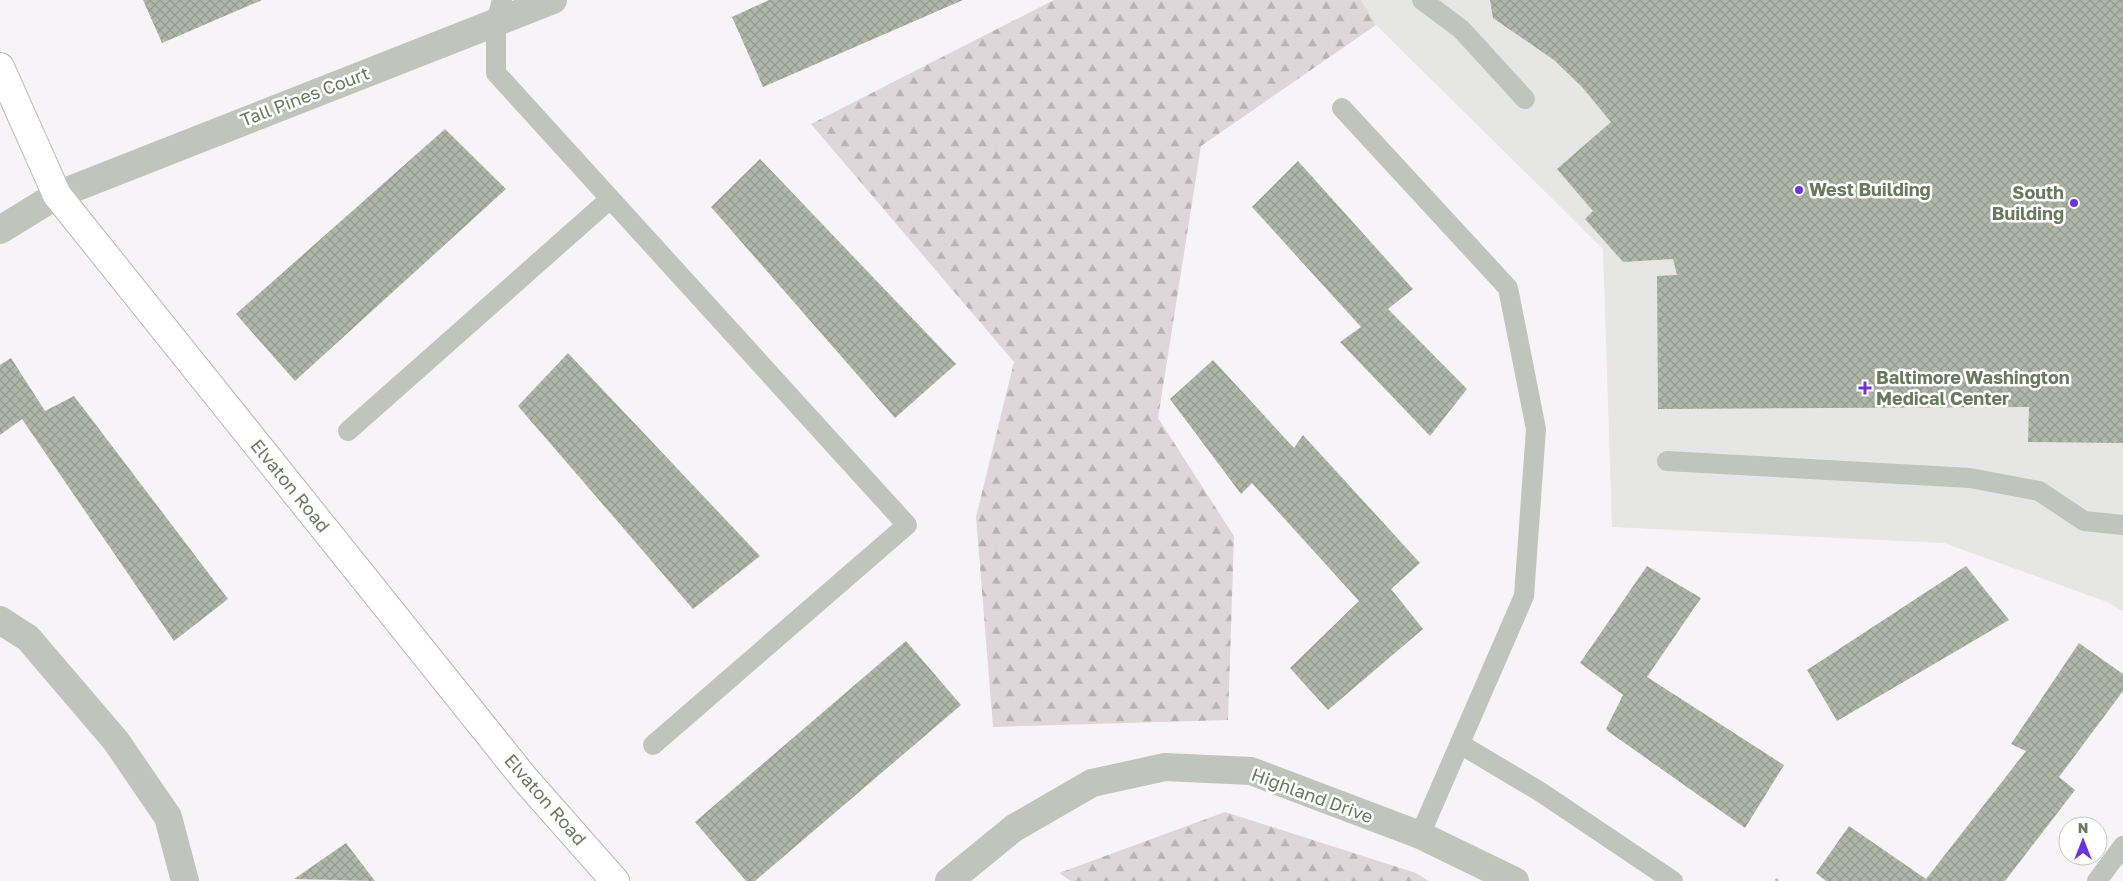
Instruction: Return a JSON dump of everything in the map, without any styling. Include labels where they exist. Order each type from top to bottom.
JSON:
[{"type":"street","name":"Tall Pines Court","points":[[0,230],[57,195],[500,11],[553,0]]},
{"type":"street","name":"Elvaton Road","points":[[0,67],[57,195],[525,779],[615,881]]},
{"type":"street","points":[[0,620],[28,638],[116,741],[168,817],[185,881]]},
{"type":"street","name":"Highland Drive","points":[[949,881],[1014,828],[1092,783],[1165,767],[1251,771],[1420,835],[1515,881]]},
{"type":"lane","points":[[1422,0],[1461,29],[1525,98]]},
{"type":"lane","points":[[500,11],[496,73],[907,525],[653,745]]},
{"type":"lane","points":[[1342,108],[1508,288],[1536,429],[1524,596],[1420,835]]},
{"type":"lane","points":[[348,431],[610,199]]},
{"type":"lane","points":[[1667,461],[1970,478],[2039,491],[2084,521],[2123,525]]},
{"type":"lane","points":[[1460,744],[1539,791],[1672,881]]},
{"type":"lane","points":[[2097,881],[2123,846]]},
{"type":"path","points":[[1776,881],[1779,877]]},
{"type":"shaded area","name":"Baltimore Washington Medical Center","points":[[1361,0],[2123,0],[2123,611],[2107,602],[1944,543],[1612,527],[1603,249],[1376,25]]},
{"type":"green space","points":[[1054,0],[1361,0],[1376,25],[1201,146],[1158,418],[1234,536],[1228,720],[993,727],[976,517],[1014,362],[811,124]]},
{"type":"green space","points":[[1225,812],[1416,873],[1429,881],[1071,881],[1059,873]]},
{"type":"building","points":[[143,0],[262,0],[162,43]]},
{"type":"building","points":[[769,0],[963,0],[763,87],[732,17]]},
{"type":"building","name":"Baltimore Washington Medical Center","points":[[1490,0],[2123,0],[2123,443],[2028,442],[2029,407],[1658,409],[1657,276],[1677,275],[1673,259],[1623,262],[1585,219],[1593,211],[1557,169],[1611,122],[1582,87],[1554,60],[1493,18]]},
{"type":"building","points":[[445,129],[506,189],[295,381],[236,314]]},
{"type":"building","points":[[760,159],[956,364],[895,418],[711,207]]},
{"type":"building","points":[[1298,161],[1413,289],[1388,309],[1467,389],[1430,436],[1340,342],[1361,327],[1252,207]]},
{"type":"building","points":[[568,353],[760,556],[693,609],[518,406]]},
{"type":"building","points":[[11,358],[45,411],[74,396],[228,599],[174,641],[22,419],[0,435],[0,365]]},
{"type":"building","points":[[1213,360],[1294,448],[1303,435],[1420,563],[1391,589],[1423,629],[1328,710],[1290,668],[1359,601],[1252,483],[1241,494],[1170,399]]},
{"type":"building","points":[[1647,566],[1701,598],[1647,677],[1784,765],[1745,828],[1606,729],[1623,695],[1580,663]]},
{"type":"building","points":[[1966,566],[2009,620],[1837,721],[1807,670]]},
{"type":"building","points":[[906,641],[961,705],[755,881],[746,881],[695,822]]},
{"type":"building","points":[[2079,643],[2123,674],[2123,691],[2059,777],[2075,790],[2005,881],[1826,881],[1816,873],[1849,826],[1926,879],[2026,751],[2011,744]]},
{"type":"building","points":[[346,843],[375,881],[294,879]]},
{"type":"place","name":"West Building","points":[[1799,190]]},
{"type":"place","name":"South Building","points":[[2074,203]]},
{"type":"place","name":"Baltimore Washington Medical Center","points":[[1865,388]]}]
